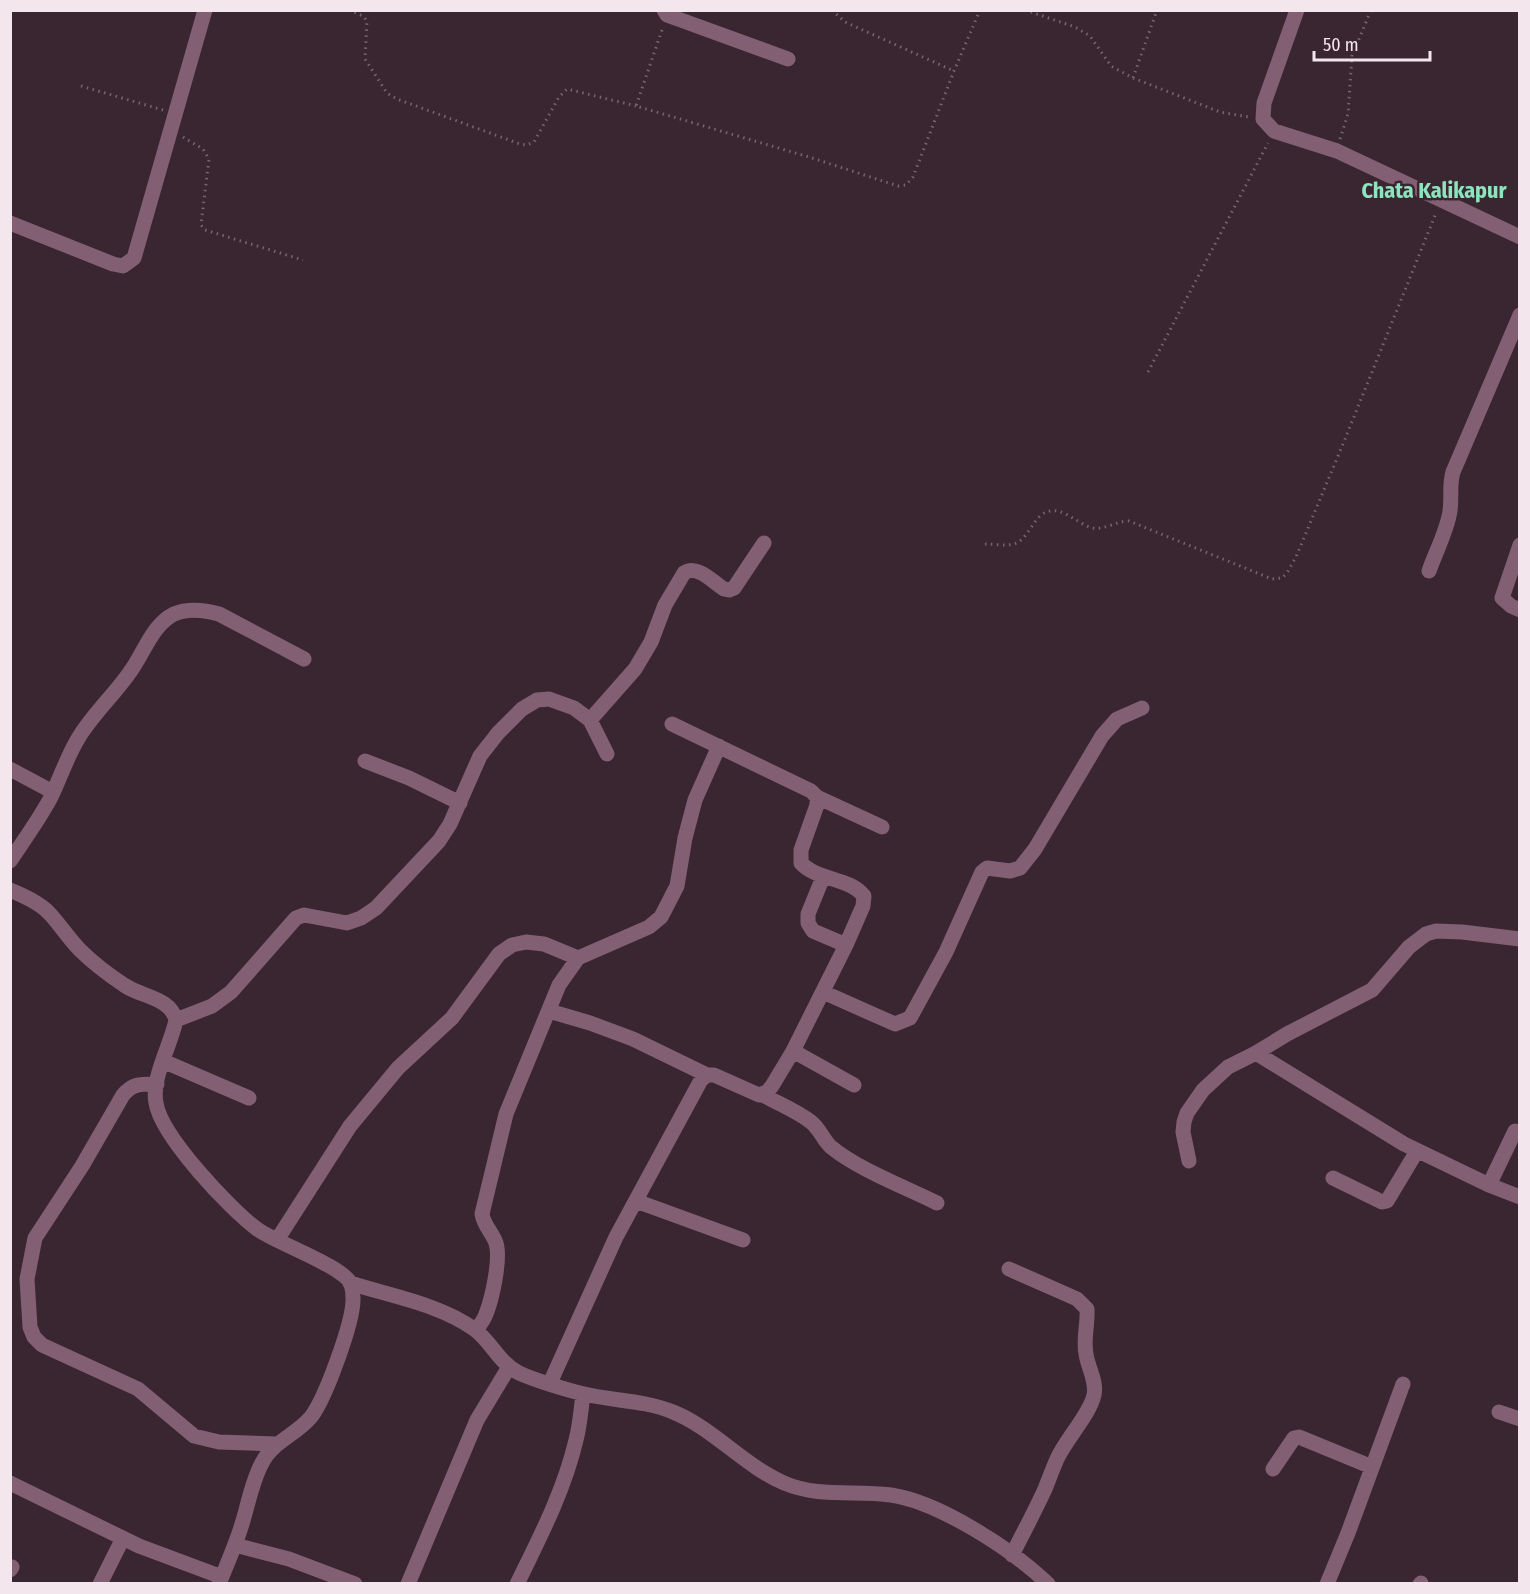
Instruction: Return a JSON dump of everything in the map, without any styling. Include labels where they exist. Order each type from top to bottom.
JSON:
[{"type":"street","points":[[10,223],[113,264],[123,266],[134,258],[205,10]]},
{"type":"street","points":[[1297,10],[1264,103],[1263,119],[1274,131],[1337,151],[1520,237]]},
{"type":"street","points":[[666,13],[788,59]]},
{"type":"street","points":[[1429,571],[1448,521],[1451,498],[1449,484],[1453,472],[1520,315]]},
{"type":"street","points":[[590,720],[635,669],[651,642],[665,605],[684,573],[688,570],[695,570],[729,590],[734,588],[764,543]]},
{"type":"street","points":[[1520,545],[1502,598],[1520,610]]},
{"type":"street","points":[[10,861],[33,828],[78,739],[131,671],[161,624],[175,614],[205,610],[219,614],[304,659]]},
{"type":"street","points":[[176,1020],[212,1006],[231,992],[296,918],[304,915],[347,923],[361,918],[376,908],[439,841],[450,824],[480,756],[498,733],[522,709],[537,700],[549,699],[574,708],[590,720],[607,754]]},
{"type":"street","points":[[823,992],[896,1024],[910,1018],[946,952],[982,872],[987,868],[1010,871],[1020,868],[1035,849],[1102,736],[1116,719],[1142,708]]},
{"type":"street","points":[[672,724],[882,827]]},
{"type":"street","points":[[476,1330],[485,1317],[490,1303],[497,1259],[496,1242],[483,1222],[482,1214],[506,1114],[560,985],[578,958],[650,927],[661,917],[677,886],[685,838],[695,800],[719,746]]},
{"type":"street","points":[[365,761],[409,778],[460,803]]},
{"type":"street","points":[[10,769],[53,792]]},
{"type":"street","points":[[763,1095],[772,1086],[792,1051],[823,992],[863,906],[864,896],[858,888],[809,872],[801,862],[801,850],[817,805],[817,797]]},
{"type":"street","points":[[823,877],[808,914],[808,923],[813,931],[846,945]]},
{"type":"street","points":[[10,890],[34,902],[50,914],[82,952],[112,977],[127,987],[170,1007],[176,1020],[157,1084],[156,1103],[162,1121],[189,1159],[240,1215],[260,1231],[338,1271],[351,1283],[445,1314],[476,1330],[509,1367],[521,1374],[583,1394],[650,1405],[674,1412],[783,1482],[808,1490],[842,1494],[890,1495],[916,1500],[939,1509],[1012,1555],[1048,1584]]},
{"type":"street","points":[[1189,1161],[1183,1132],[1187,1113],[1203,1090],[1228,1066],[1371,990],[1409,947],[1426,934],[1436,931],[1462,932],[1520,939]]},
{"type":"street","points":[[277,1240],[350,1126],[398,1068],[452,1017],[499,954],[512,945],[526,942],[544,944],[578,958]]},
{"type":"street","points":[[549,1011],[633,1039],[707,1075],[722,1077],[763,1095],[811,1122],[830,1146],[839,1152],[860,1165],[937,1203]]},
{"type":"street","points":[[792,1051],[854,1085]]},
{"type":"street","points":[[1256,1053],[1417,1151],[1520,1197]]},
{"type":"street","points":[[163,1061],[249,1098]]},
{"type":"street","points":[[550,1383],[616,1237],[689,1100],[701,1080],[707,1075]]},
{"type":"street","points":[[157,1084],[138,1084],[130,1087],[123,1095],[35,1238],[27,1279],[30,1327],[34,1337],[42,1346],[138,1389],[195,1436],[219,1442],[276,1444]]},
{"type":"street","points":[[1489,1185],[1515,1131]]},
{"type":"street","points":[[1333,1178],[1382,1202],[1387,1201],[1417,1151]]},
{"type":"street","points":[[636,1201],[743,1240]]},
{"type":"street","points":[[1009,1269],[1077,1299],[1087,1309],[1085,1353],[1095,1392],[1091,1405],[1057,1458],[1046,1487],[1012,1555]]},
{"type":"street","points":[[10,1483],[139,1546],[220,1580],[235,1545],[261,1464],[276,1444],[297,1430],[311,1416],[323,1397],[351,1315],[353,1298],[351,1283]]},
{"type":"street","points":[[408,1584],[477,1419],[509,1367]]},
{"type":"street","points":[[1327,1584],[1403,1384]]},
{"type":"street","points":[[518,1584],[554,1508],[570,1462],[577,1439],[583,1394]]},
{"type":"street","points":[[1499,1412],[1520,1419]]},
{"type":"street","points":[[1273,1469],[1294,1438],[1299,1437],[1372,1467]]},
{"type":"street","points":[[100,1584],[123,1538]]},
{"type":"street","points":[[235,1545],[289,1559],[355,1584]]},
{"type":"path","points":[[349,10],[363,16],[367,21],[365,59],[387,93],[397,99],[520,144],[527,145],[534,142],[559,97],[567,89],[636,106],[898,186],[906,184],[913,177],[980,10]]},
{"type":"path","points":[[832,10],[845,22],[954,71]]},
{"type":"path","points":[[1025,10],[1076,27],[1090,36],[1111,66],[1133,78],[1220,112],[1263,119]]},
{"type":"path","points":[[1133,78],[1157,10]]},
{"type":"path","points":[[1337,151],[1348,114],[1352,56],[1371,10]]},
{"type":"path","points":[[636,106],[666,13]]},
{"type":"path","points":[[81,86],[176,114]]},
{"type":"path","points":[[171,130],[203,149],[209,159],[201,225],[205,230],[303,260]]},
{"type":"path","points":[[1148,372],[1274,131]]},
{"type":"path","points":[[985,544],[1018,543],[1041,516],[1048,511],[1057,511],[1083,525],[1095,528],[1106,527],[1118,521],[1129,521],[1272,579],[1281,578],[1287,573],[1296,557],[1441,200]]},
{"type":"district","name":"Chata Kalikapur","points":[[1434,190]]}]
